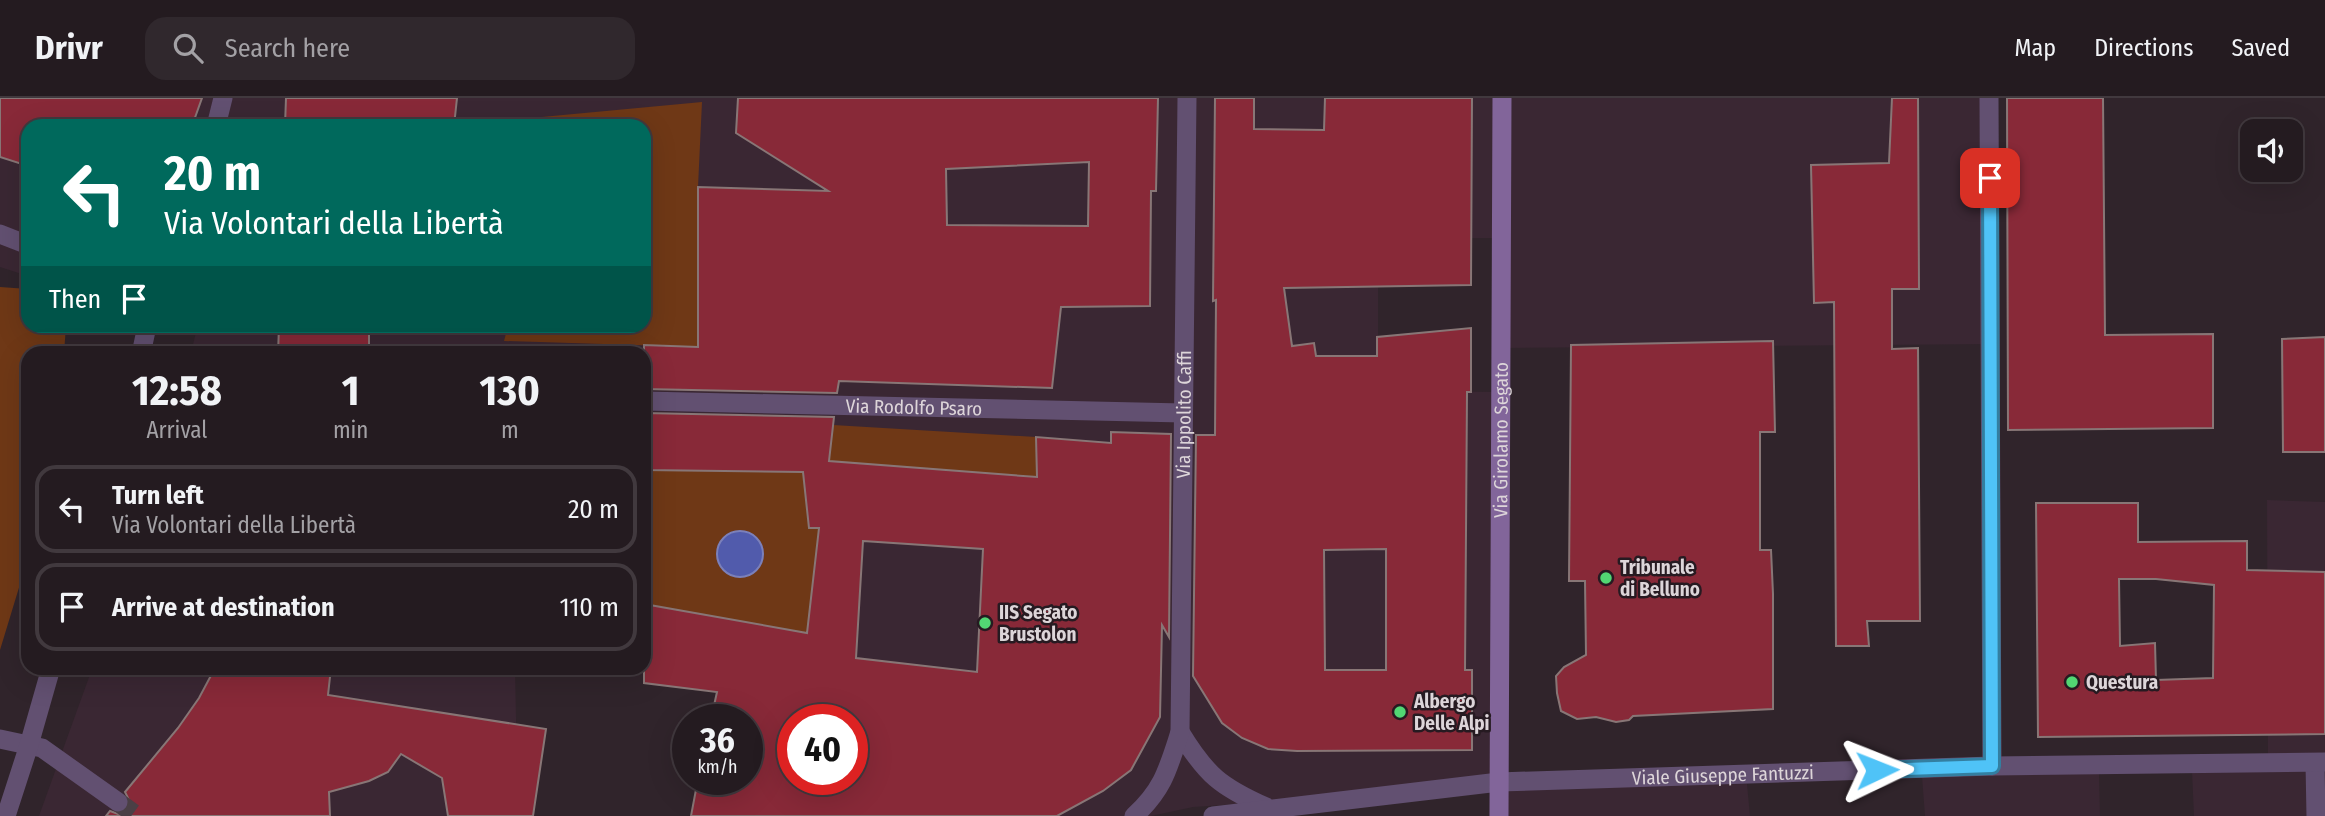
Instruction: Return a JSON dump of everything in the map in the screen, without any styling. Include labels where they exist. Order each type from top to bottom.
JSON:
[{"type":"main road","name":"Via Girolamo Segato","points":[[1499,816],[1502,98]]},
{"type":"street","points":[[218,119],[223,98]]},
{"type":"street","name":"Via Ippolito Caffi","points":[[1134,816],[1151,801],[1167,773],[1180,732],[1187,98]]},
{"type":"street","points":[[1989,98],[1992,766]]},
{"type":"street","points":[[0,234],[21,242]]},
{"type":"street","name":"Via Rodolfo Psaro","points":[[651,401],[1183,413]]},
{"type":"street","points":[[6,816],[49,675]]},
{"type":"street","points":[[1180,732],[1196,758],[1217,781],[1268,808]]},
{"type":"street","points":[[0,739],[42,748],[118,802]]},
{"type":"street","points":[[2316,816],[2320,763]]},
{"type":"street","name":"Viale Giuseppe Fantuzzi","points":[[1213,816],[1499,782],[1992,766],[2320,763]]},
{"type":"shaded area","points":[[0,98],[1995,98],[1996,344],[1503,348],[1505,238],[1378,238],[1378,391],[1504,392],[1506,787],[1193,807],[1151,816],[767,816],[777,747],[777,795],[868,795],[868,704],[783,704],[815,487],[651,471],[651,346],[193,346],[196,333],[651,333],[651,119],[21,119],[21,274],[0,267]]},
{"type":"shaded area","points":[[702,102],[698,187],[698,347],[504,341],[506,333],[651,333],[651,119],[493,119]]},
{"type":"shaded area","points":[[0,287],[21,288],[21,333],[65,333],[65,346],[21,346],[21,581],[0,650]]},
{"type":"shaded area","points":[[833,425],[1036,437],[1037,477],[829,461]]},
{"type":"shaded area","points":[[651,470],[803,472],[804,486],[816,487],[819,524],[808,633],[651,605]]},
{"type":"shaded area","points":[[2267,500],[2325,502],[2325,816],[2194,816],[2192,771],[2268,772]]},
{"type":"shaded area","points":[[90,675],[515,675],[518,816],[39,816]]},
{"type":"shaded area","points":[[2099,773],[2100,816],[1925,816],[1922,776]]},
{"type":"shaded area","points":[[1747,784],[1750,816],[1507,816],[1506,787]]},
{"type":"water","points":[[740,531],[757,537],[763,554],[757,571],[740,577],[723,571],[717,554],[723,537]]},
{"type":"building","points":[[0,98],[202,98],[194,119],[21,119],[21,164],[0,157]]},
{"type":"building","points":[[286,98],[457,98],[455,119],[285,119]]},
{"type":"building","points":[[738,98],[1158,98],[1156,191],[1151,191],[1150,306],[1061,307],[1052,388],[839,381],[837,393],[651,389],[651,346],[644,345],[698,347],[698,187],[828,191],[736,133]],"holes":[[[1089,162],[1088,226],[947,225],[946,169]]]},
{"type":"building","points":[[1215,98],[1254,98],[1254,129],[1324,130],[1325,98],[1472,98],[1471,285],[1284,288],[1292,346],[1314,343],[1316,356],[1377,356],[1377,337],[1471,328],[1471,392],[1467,392],[1465,670],[1472,670],[1472,750],[1268,749],[1242,738],[1222,723],[1193,676],[1196,435],[1215,435],[1216,300],[1213,301]],"holes":[[[1386,549],[1386,670],[1325,670],[1324,550]]]},
{"type":"building","points":[[1892,98],[1918,98],[1919,289],[1892,289],[1892,349],[1918,348],[1920,621],[1867,621],[1869,646],[1836,646],[1834,302],[1814,303],[1811,165],[1889,163]]},
{"type":"building","points":[[2007,98],[2103,98],[2105,335],[2213,334],[2213,428],[2008,430]]},
{"type":"building","points":[[279,333],[369,333],[369,346],[278,346]]},
{"type":"building","points":[[2325,337],[2325,452],[2283,452],[2282,339]]},
{"type":"building","points":[[1773,341],[1775,432],[1760,432],[1760,550],[1771,550],[1773,709],[1633,716],[1629,720],[1616,722],[1596,717],[1577,719],[1561,711],[1556,676],[1564,667],[1586,655],[1585,581],[1569,581],[1571,345]]},
{"type":"building","name":"IIS Segato Brustolon","points":[[651,413],[834,417],[829,461],[1037,477],[1036,437],[1111,443],[1111,432],[1171,434],[1169,637],[1162,625],[1160,717],[1131,770],[1103,791],[1057,816],[691,816],[695,795],[763,795],[763,704],[714,704],[717,692],[644,683],[644,675],[651,675],[651,605],[807,633],[819,528],[809,528],[803,472],[651,470]],"holes":[[[863,541],[983,549],[977,672],[856,658]]]},
{"type":"building","points":[[2036,503],[2138,503],[2138,542],[2247,541],[2247,570],[2325,572],[2325,734],[2038,737]],"holes":[[[2119,579],[2156,579],[2214,585],[2213,678],[2156,680],[2155,643],[2120,646]]]},
{"type":"building","points":[[211,675],[330,675],[328,695],[546,729],[533,816],[448,816],[442,778],[401,754],[388,772],[369,781],[329,792],[330,816],[106,816],[110,811],[118,814],[128,810],[130,802],[125,792],[199,698]]},
{"type":"tunnel","points":[[118,802],[137,816]]},
{"type":"place","name":"Tribunale di Belluno","points":[[1606,578]]},
{"type":"place","name":"IIS Segato Brustolon","points":[[985,623]]},
{"type":"place","name":"Questura","points":[[2072,682]]},
{"type":"place","name":"Albergo Delle Alpi","points":[[1400,712]]},
{"type":"route","points":[[1877,770],[1992,766],[1990,178]]}]
